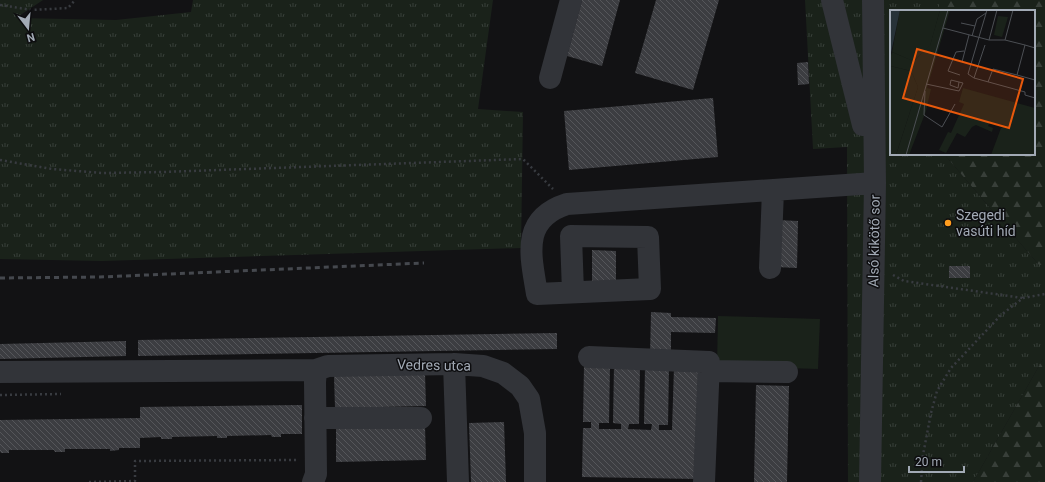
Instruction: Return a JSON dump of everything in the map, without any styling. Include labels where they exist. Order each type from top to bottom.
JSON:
[{"type":"street","points":[[550,78],[571,0]]},
{"type":"street","points":[[832,0],[863,125],[874,126]]},
{"type":"street","name":"Alsó kikötő sor","points":[[870,482],[875,183],[874,0]]},
{"type":"street","points":[[573,292],[537,294],[531,251],[532,239],[537,226],[549,212],[557,207],[567,204],[875,183]]},
{"type":"street","points":[[770,268],[773,190]]},
{"type":"street","points":[[589,358],[709,362],[704,482]]},
{"type":"street","points":[[454,364],[458,482]]},
{"type":"street","name":"Vedres utca","points":[[0,372],[316,370],[328,366],[454,364],[483,366],[503,373],[520,386],[529,399],[535,433],[535,482]]},
{"type":"street","points":[[313,482],[316,474],[316,370]]},
{"type":"street","points":[[708,371],[787,372]]},
{"type":"street","points":[[315,418],[421,418]]},
{"type":"path","points":[[0,5],[32,10],[68,8],[75,0]]},
{"type":"path","points":[[0,160],[52,169],[102,173],[179,172],[523,159],[567,204]]},
{"type":"path","points":[[874,263],[904,281],[1023,298],[1045,294]]},
{"type":"path","points":[[921,482],[923,456],[937,391],[951,368],[1002,315],[1023,298]]},
{"type":"path","points":[[89,482],[135,481],[136,461],[316,460]]},
{"type":"green space","points":[[0,0],[43,0],[16,18],[116,20],[191,12],[193,0],[493,0],[478,109],[523,112],[521,248],[102,261],[0,259]]},
{"type":"green space","points":[[805,0],[939,0],[939,10],[890,10],[890,155],[945,155],[1039,265],[1045,265],[1045,359],[1043,359],[973,482],[848,482],[847,147],[813,149]]},
{"type":"green space","points":[[939,0],[1045,0],[1045,265],[1039,265],[945,155],[1035,155],[1035,10],[939,10]]},
{"type":"green space","points":[[718,316],[820,319],[818,369],[717,366]]},
{"type":"green space","points":[[1043,359],[1045,359],[1045,482],[973,482]]},
{"type":"building","points":[[582,0],[620,0],[602,66],[567,56]]},
{"type":"building","points":[[656,0],[719,0],[693,90],[635,73]]},
{"type":"building","points":[[808,62],[809,84],[798,85],[797,63]]},
{"type":"building","points":[[713,98],[718,157],[569,170],[564,111]]},
{"type":"building","points":[[777,220],[798,221],[797,268],[776,267]]},
{"type":"building","points":[[592,250],[616,251],[616,282],[592,282]]},
{"type":"building","points":[[949,266],[970,266],[970,278],[949,278]]},
{"type":"building","points":[[651,312],[671,313],[671,317],[716,318],[715,333],[671,332],[671,356],[650,356]]},
{"type":"building","points":[[557,333],[557,349],[138,356],[138,340]]},
{"type":"building","points":[[126,341],[126,356],[0,359],[0,344]]},
{"type":"building","points":[[584,365],[610,365],[609,423],[599,423],[599,429],[621,429],[621,424],[613,423],[614,365],[640,366],[639,424],[629,424],[628,429],[651,430],[652,424],[644,424],[645,366],[669,367],[668,425],[659,425],[659,430],[672,430],[674,367],[700,368],[698,479],[582,477],[583,428],[591,428],[591,422],[583,422]]},
{"type":"building","points":[[425,373],[426,406],[335,408],[334,376]]},
{"type":"building","points":[[756,385],[789,386],[787,482],[754,482]]},
{"type":"building","points":[[302,405],[302,434],[281,434],[281,437],[272,437],[271,435],[227,436],[227,438],[217,438],[217,436],[172,437],[172,439],[161,439],[161,437],[140,438],[140,448],[119,448],[119,450],[110,451],[110,449],[65,449],[65,452],[55,452],[54,450],[9,450],[9,453],[1,453],[0,451],[0,420],[140,418],[140,407]]},
{"type":"building","points":[[504,422],[506,482],[471,482],[469,423]]},
{"type":"building","points":[[425,426],[426,460],[336,462],[336,428]]},
{"type":"railway","points":[[0,278],[100,277],[424,263]]},
{"type":"place","name":"Szegedi vasúti híd","points":[[948,223]]}]
